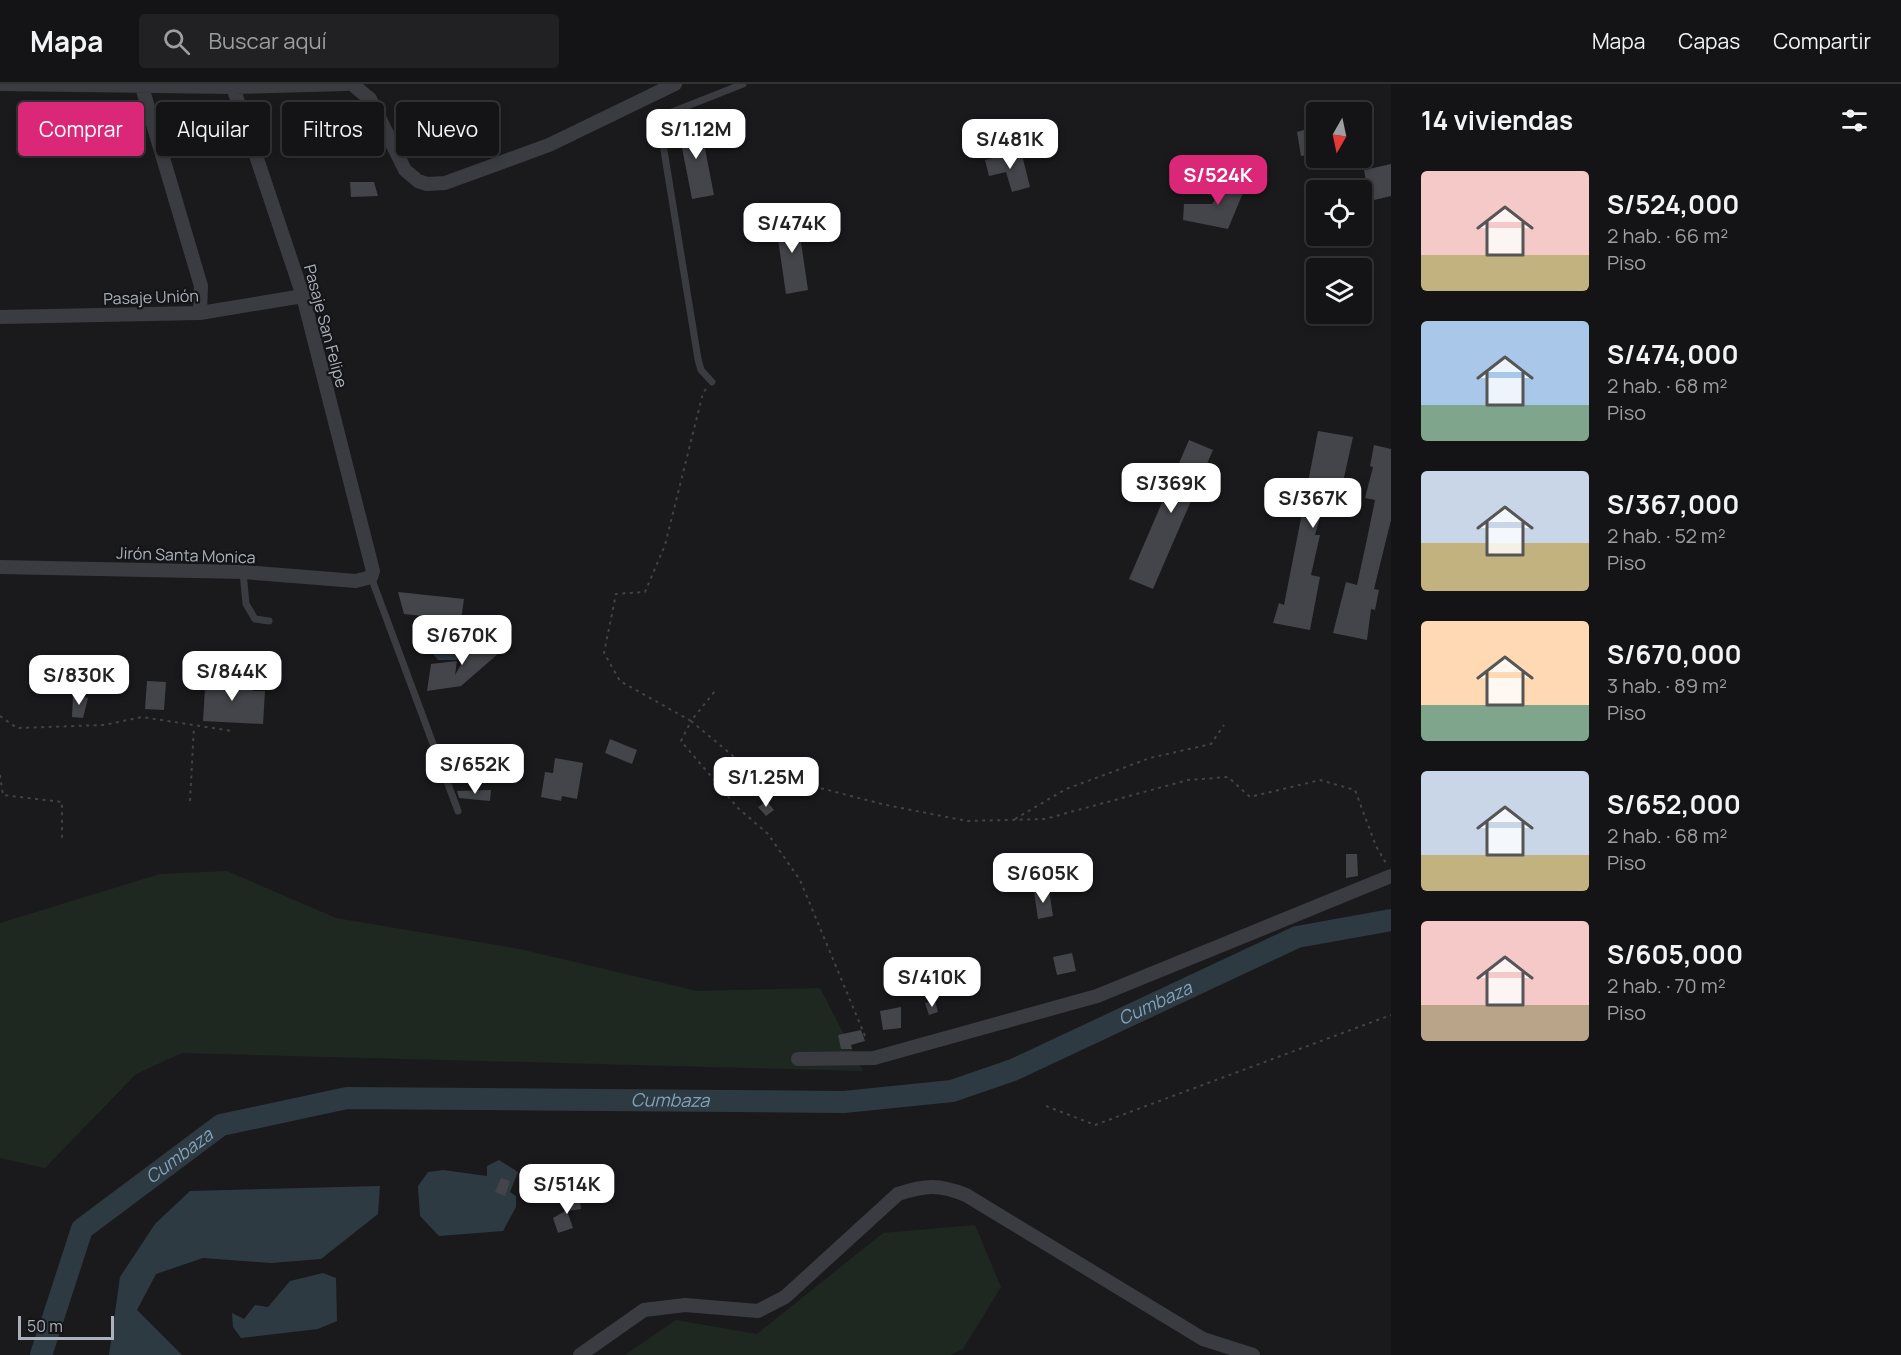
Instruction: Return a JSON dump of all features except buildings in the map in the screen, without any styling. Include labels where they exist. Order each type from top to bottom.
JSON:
[{"type":"street","points":[[0,84],[233,87],[347,84]]},
{"type":"street","points":[[352,84],[370,99],[405,170],[418,181],[427,184],[445,183],[549,146],[675,84]]},
{"type":"street","points":[[142,87],[201,285],[200,313]]},
{"type":"street","name":"Pasaje San Felipe","points":[[233,87],[303,296],[373,572],[371,577]]},
{"type":"street","name":"Pasaje Unión","points":[[0,317],[200,313],[303,296]]},
{"type":"street","name":"Jirón Santa Monica","points":[[0,567],[243,572],[356,581],[371,577]]},
{"type":"street","points":[[798,1059],[874,1058],[1097,996],[1391,875]]},
{"type":"street","points":[[580,1355],[644,1310],[685,1305],[758,1311],[785,1297],[898,1194],[922,1186],[948,1188],[966,1195],[1203,1339],[1253,1355]]},
{"type":"lane","points":[[712,382],[701,370],[698,359],[662,132],[672,112],[743,84]]},
{"type":"lane","points":[[243,572],[246,604],[255,619],[269,621]]},
{"type":"lane","points":[[371,577],[458,811]]},
{"type":"path","points":[[712,382],[703,393],[665,545],[645,592],[616,594],[604,653],[620,681],[691,721],[750,770],[928,814],[967,821],[1045,819],[1188,780],[1228,777],[1250,796],[1320,780],[1355,790],[1376,846],[1391,875]]},
{"type":"path","points":[[715,691],[691,721],[681,741],[738,808],[768,834],[800,880],[866,1036]]},
{"type":"path","points":[[0,716],[17,728],[104,725],[142,717],[232,731]]},
{"type":"path","points":[[190,801],[194,725]]},
{"type":"path","points":[[1013,820],[1066,789],[1150,758],[1211,744],[1224,725]]},
{"type":"path","points":[[0,775],[3,795],[62,802],[62,840]]},
{"type":"path","points":[[1046,1106],[1095,1125],[1391,1015]]},
{"type":"shaded area","points":[[460,644],[463,651],[456,660],[438,660],[433,654],[432,645]]},
{"type":"shaded area","points":[[227,871],[336,918],[520,949],[697,991],[820,988],[863,1071],[182,1053],[136,1074],[45,1168],[0,1158],[0,923],[160,874]]},
{"type":"shaded area","points":[[499,1160],[518,1172],[510,1192],[516,1196],[516,1207],[503,1231],[439,1236],[420,1216],[418,1186],[428,1172],[443,1170],[487,1176],[487,1166]]},
{"type":"shaded area","points":[[380,1186],[378,1214],[321,1259],[271,1263],[203,1258],[156,1274],[137,1310],[182,1355],[109,1355],[120,1277],[155,1224],[190,1191]]},
{"type":"shaded area","points":[[975,1225],[1001,1287],[963,1349],[950,1355],[625,1355],[676,1320],[757,1334],[883,1233]]},
{"type":"shaded area","points":[[323,1273],[336,1278],[337,1321],[318,1329],[241,1338],[233,1327],[232,1313],[244,1319],[255,1305],[268,1307],[290,1281]]},
{"type":"waterway","name":"Cumbaza","points":[[41,1355],[82,1229],[221,1125],[347,1098],[844,1102],[952,1091],[1013,1070],[1297,937],[1391,920]]}]
